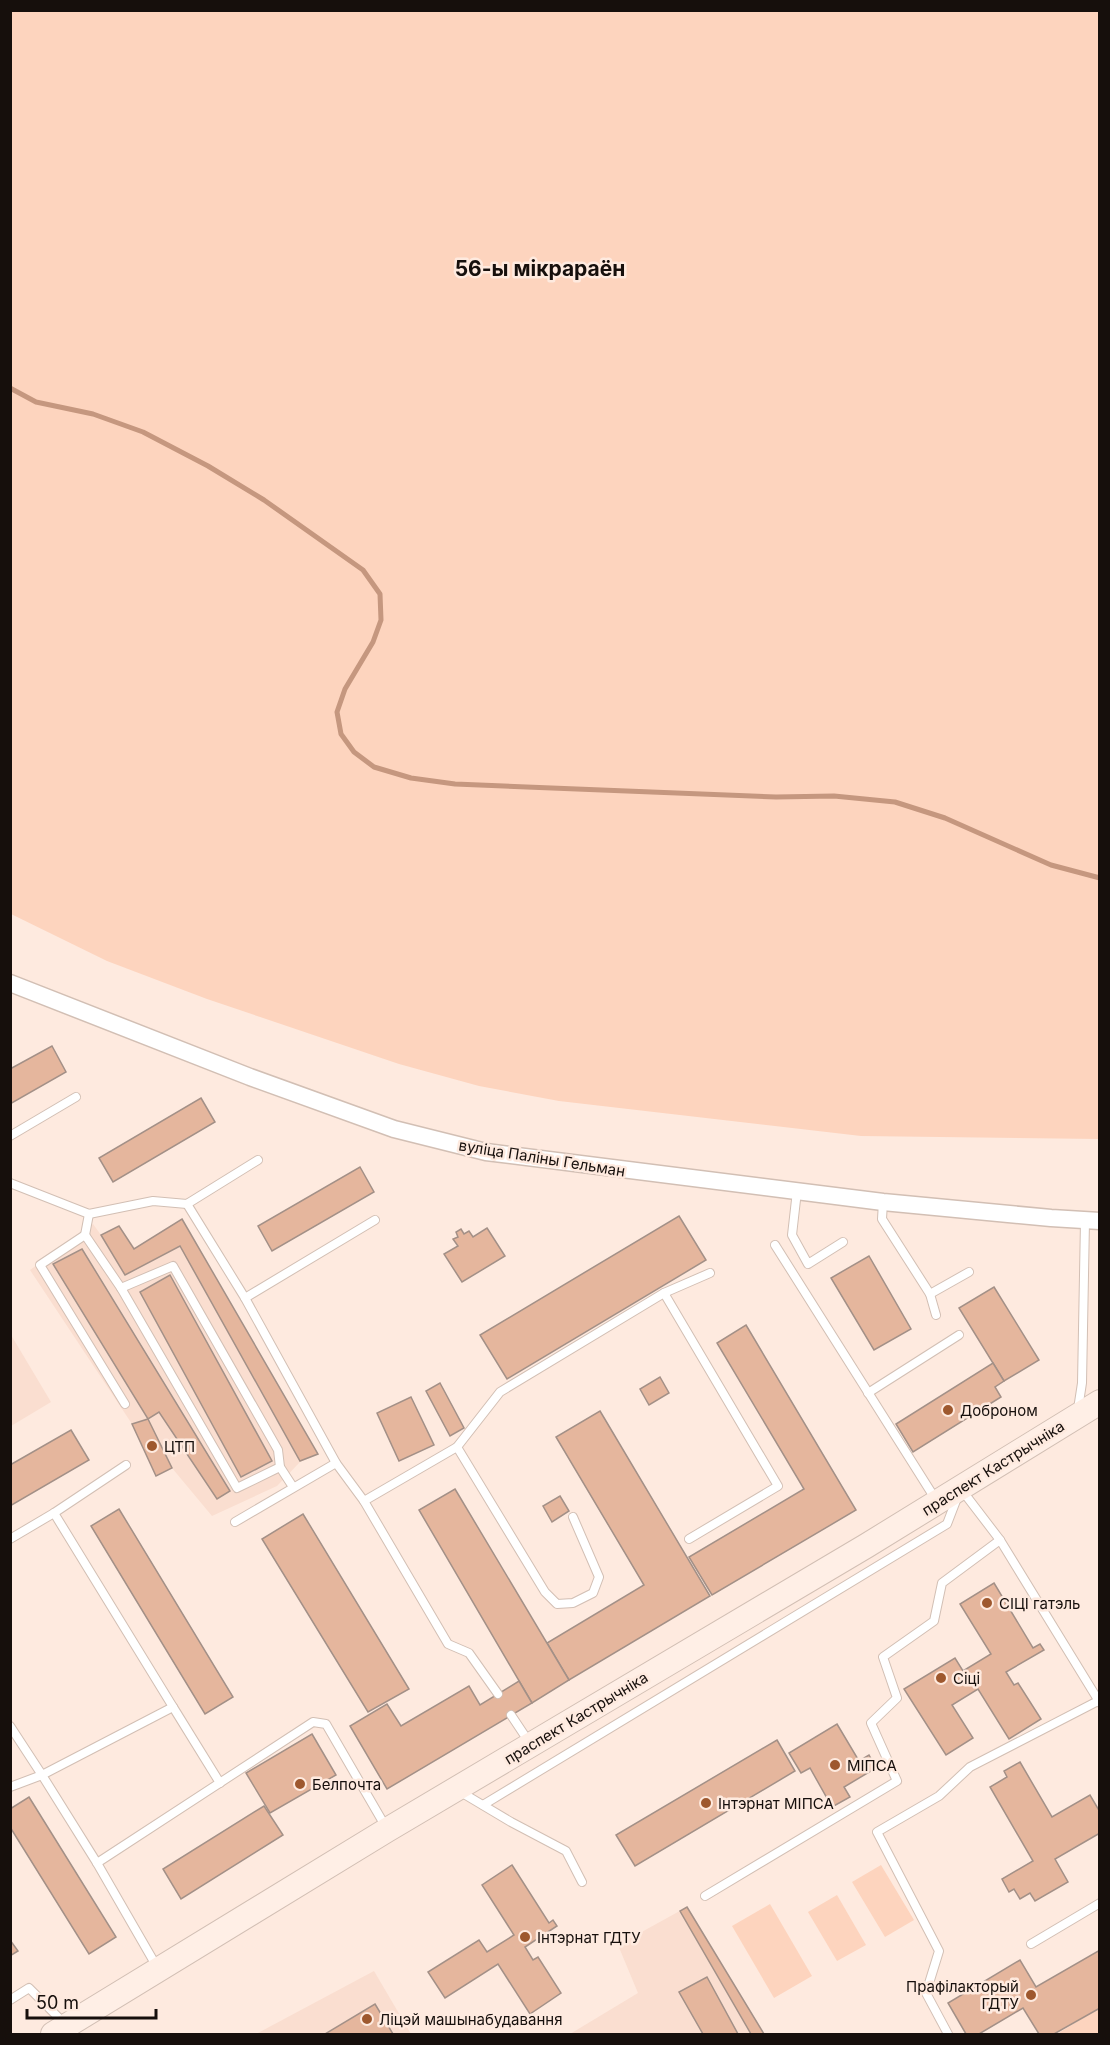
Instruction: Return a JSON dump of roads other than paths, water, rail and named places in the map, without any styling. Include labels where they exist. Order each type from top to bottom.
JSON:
[{"type":"main road","name":"праспект Кастрычніка","points":[[60,2030],[387,1830],[938,1503],[1092,1405]]},
{"type":"street","name":"вуліца Паліны Гельман","points":[[10,983],[250,1077],[394,1130],[486,1152],[883,1202],[1092,1221]]},
{"type":"lane","points":[[10,1136],[76,1097]]},
{"type":"lane","points":[[10,1183],[89,1214],[153,1201],[187,1204],[258,1160]]},
{"type":"lane","points":[[797,1191],[792,1235],[808,1264],[843,1242]]},
{"type":"lane","points":[[883,1202],[882,1219],[930,1294],[936,1315]]},
{"type":"lane","points":[[187,1204],[245,1298],[336,1463],[364,1501],[448,1644],[469,1653],[498,1694]]},
{"type":"lane","points":[[89,1214],[85,1235],[121,1288],[237,1488],[280,1467]]},
{"type":"lane","points":[[245,1298],[375,1221]]},
{"type":"lane","points":[[1092,1221],[1082,1383],[1092,1405]]},
{"type":"lane","points":[[85,1235],[40,1265],[125,1404]]},
{"type":"lane","points":[[775,1245],[938,1503]]},
{"type":"lane","points":[[121,1288],[173,1266],[278,1450],[280,1467],[293,1487]]},
{"type":"lane","points":[[930,1294],[969,1272]]},
{"type":"lane","points":[[364,1501],[457,1447],[500,1392],[664,1293],[710,1273]]},
{"type":"lane","points":[[664,1293],[778,1486],[690,1539]]},
{"type":"lane","points":[[868,1393],[959,1335]]},
{"type":"lane","points":[[457,1447],[545,1592],[557,1604],[573,1603],[593,1593],[599,1577],[573,1517]]},
{"type":"lane","points":[[235,1522],[336,1463]]},
{"type":"lane","points":[[10,1539],[126,1465]]},
{"type":"lane","points":[[948,2034],[926,1993],[939,1951],[877,1832],[939,1796],[970,1767],[1099,1702],[1000,1540],[961,1489]]},
{"type":"lane","points":[[483,1805],[947,1524],[961,1489]]},
{"type":"lane","points":[[54,1513],[220,1783]]},
{"type":"lane","points":[[705,1896],[897,1781],[871,1723],[897,1698],[883,1658],[934,1621],[942,1583],[1000,1540]]},
{"type":"lane","points":[[10,1787],[42,1775],[173,1707]]},
{"type":"lane","points":[[511,1715],[531,1745]]},
{"type":"lane","points":[[97,1863],[313,1722],[326,1724],[387,1830]]},
{"type":"lane","points":[[10,1725],[97,1863],[159,1970]]},
{"type":"lane","points":[[456,1789],[567,1851],[582,1882]]},
{"type":"lane","points":[[1031,1944],[1100,1903]]},
{"type":"lane","points":[[10,2000],[29,1988],[60,2030]]},
{"type":"waterway","points":[[10,388],[36,402],[93,414],[143,432],[208,466],[264,500],[363,570],[380,594],[381,620],[373,642],[345,689],[337,712],[341,734],[354,752],[374,767],[411,778],[455,784],[776,797],[834,796],[895,802],[945,818],[1051,865],[1100,878]]},
{"type":"place","name":"Доброном","points":[[948,1410]]},
{"type":"place","name":"ЦТП","points":[[152,1446]]},
{"type":"place","name":"СІЦІ гатэль","points":[[987,1603]]},
{"type":"place","name":"Сіці","points":[[941,1678]]},
{"type":"place","name":"МІПСА","points":[[835,1765]]},
{"type":"place","name":"Белпочта","points":[[300,1784]]},
{"type":"place","name":"Інтэрнат МІПСА","points":[[706,1803]]},
{"type":"place","name":"Інтэрнат ГДТУ","points":[[525,1937]]},
{"type":"place","name":"Прафілакторый ГДТУ","points":[[1031,1995]]},
{"type":"place","name":"Ліцэй машынабудавання","points":[[367,2019]]},
{"type":"district","name":"56-ы мікрараён","points":[[540,268]]}]
